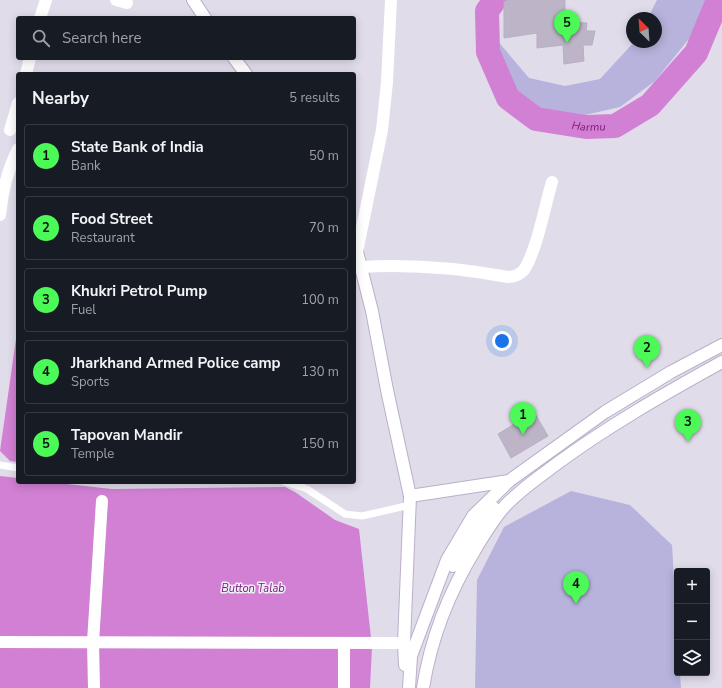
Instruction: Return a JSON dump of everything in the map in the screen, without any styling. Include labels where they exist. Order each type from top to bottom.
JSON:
[{"type":"main road","points":[[41,16],[46,0]]},
{"type":"main road","points":[[193,0],[204,16]]},
{"type":"main road","points":[[357,252],[382,130],[388,82],[391,0]]},
{"type":"main road","points":[[26,72],[30,60]]},
{"type":"main road","points":[[236,60],[244,72]]},
{"type":"main road","points":[[9,130],[16,109]]},
{"type":"main road","points":[[0,215],[3,194],[16,154]]},
{"type":"main road","points":[[361,267],[412,265],[447,268],[508,277],[517,276],[526,266],[552,182]]},
{"type":"main road","points":[[356,248],[372,311],[410,501],[404,643],[408,688]]},
{"type":"main road","points":[[408,688],[411,656],[447,560],[473,516],[509,481],[605,412],[671,372],[722,345]]},
{"type":"main road","points":[[414,688],[417,657],[438,598],[452,567],[484,517],[515,484],[581,436],[626,406],[722,352]]},
{"type":"main road","points":[[423,688],[427,662],[447,600],[462,571],[491,523],[505,506],[521,491],[600,433],[649,402],[722,362]]},
{"type":"main road","points":[[429,688],[431,667],[453,601],[495,526],[526,496],[585,452],[638,416],[722,370]]},
{"type":"main road","points":[[410,501],[509,481]]},
{"type":"main road","points":[[94,688],[93,642],[102,501]]},
{"type":"main road","points":[[0,642],[404,643]]},
{"type":"main road","points":[[344,643],[344,688]]},
{"type":"lane","points":[[0,465],[16,468]]},
{"type":"lane","points":[[293,484],[308,488],[345,514],[362,516],[410,501]]},
{"type":"shaded area","points":[[657,0],[722,0],[722,8],[688,40],[655,81],[620,107],[585,115],[547,114],[520,98],[503,78],[491,52],[490,32],[529,78],[565,86],[600,79],[628,48],[662,48],[662,12],[651,12]]},
{"type":"shaded area","points":[[571,491],[630,505],[672,545],[674,579],[674,676],[680,676],[681,688],[475,688],[477,580],[504,527]]},
{"type":"water","points":[[16,339],[16,462],[10,461],[0,451]]},
{"type":"water","name":"Button Talab","points":[[0,476],[16,478],[16,484],[67,484],[112,489],[285,487],[295,492],[335,520],[359,529],[372,647],[370,688],[0,688]]},
{"type":"building","points":[[507,0],[565,0],[565,22],[587,23],[586,31],[595,31],[592,45],[583,45],[584,61],[564,64],[563,45],[537,48],[537,33],[504,38],[504,2]]},
{"type":"building","points":[[534,412],[548,436],[511,458],[498,434]]},
{"type":"waterway","name":"Harmu","points":[[495,0],[487,11],[488,52],[508,98],[536,119],[586,127],[615,126],[650,105],[696,53],[718,0]]},
{"type":"place","name":"Tapovan Mandir","points":[[567,43]]},
{"type":"place","name":"Food Street","points":[[647,368]]},
{"type":"place","name":"State Bank of India","points":[[523,435]]},
{"type":"place","name":"Khukri Petrol Pump","points":[[688,442]]},
{"type":"place","name":"Jharkhand Armed Police camp","points":[[576,604]]}]
